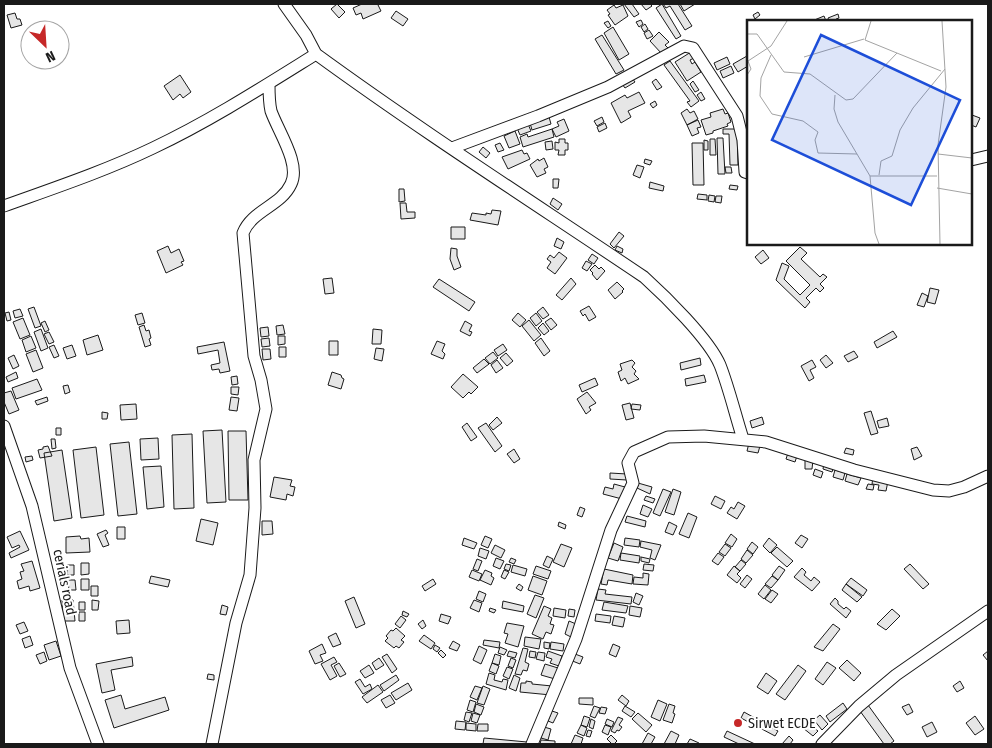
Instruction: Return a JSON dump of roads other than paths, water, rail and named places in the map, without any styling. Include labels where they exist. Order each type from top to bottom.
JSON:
[{"type":"street","points":[[284,4],[306,35],[316,54],[505,186],[628,266],[655,287],[712,350],[720,365],[743,439]]},
{"type":"street","points":[[452,148],[538,116],[608,87],[684,46],[693,48],[737,116],[743,140],[745,172],[747,173]]},
{"type":"street","points":[[4,206],[106,168],[153,148],[198,125],[316,54]]},
{"type":"street","points":[[212,744],[236,623],[250,575],[255,508],[254,460],[266,409],[261,380],[254,356],[243,233],[247,224],[252,219],[285,194],[292,183],[294,172],[288,151],[271,109],[269,84]]},
{"type":"street","points":[[972,160],[988,156]]},
{"type":"street","name":"cerials road","points":[[4,426],[32,506],[70,668],[98,744]]},
{"type":"street","points":[[532,744],[576,639],[611,530],[633,483],[628,463],[634,452],[668,437],[694,435],[766,442],[854,470],[933,490],[948,491],[964,487],[988,476]]},
{"type":"street","points":[[822,744],[859,706],[896,675],[988,611]]},
{"type":"place","name":"Sirwet ECDE","points":[[738,723]]}]
